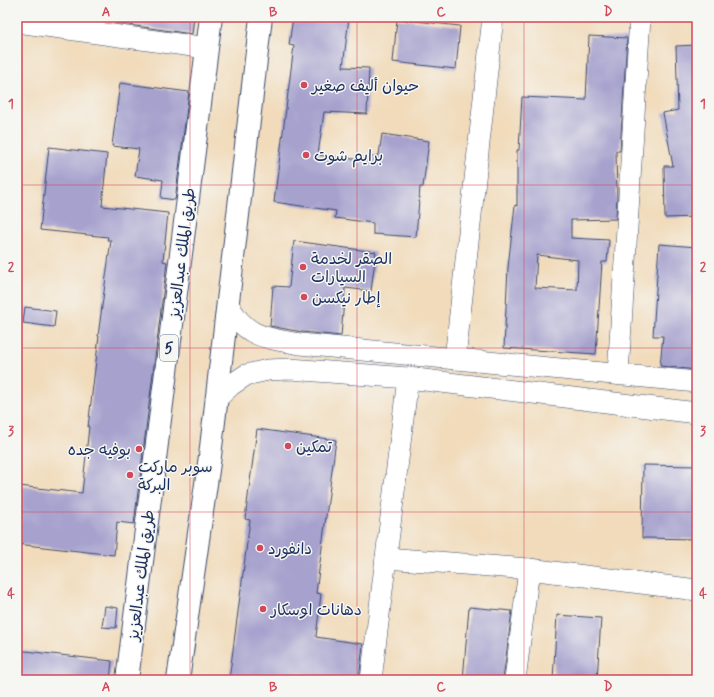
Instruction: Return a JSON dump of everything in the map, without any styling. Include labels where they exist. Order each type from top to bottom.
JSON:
[{"type":"highway","name":"طريق الملك عبدالعزيز","points":[[127,680],[211,17]]},
{"type":"highway","points":[[178,680],[210,456],[261,17]]},
{"type":"street","points":[[455,359],[493,17]]},
{"type":"street","points":[[618,374],[640,17]]},
{"type":"street","points":[[18,27],[207,48]]},
{"type":"street","points":[[228,304],[234,316],[250,332],[264,337],[300,344],[697,382]]},
{"type":"street","points":[[279,369],[283,341]]},
{"type":"street","points":[[216,399],[230,385],[246,375],[279,369],[408,378],[697,413]]},
{"type":"street","points":[[371,680],[408,378]]},
{"type":"street","points":[[386,558],[529,569],[697,590]]},
{"type":"street","points":[[515,680],[529,569]]},
{"type":"building","points":[[115,17],[194,17],[192,34],[115,23]]},
{"type":"building","points":[[293,17],[349,17],[343,67],[369,68],[367,114],[324,112],[318,155],[362,160],[379,155],[382,134],[429,141],[423,187],[420,187],[416,237],[373,234],[373,223],[335,218],[336,211],[274,202],[294,46],[289,45]]},
{"type":"building","points":[[397,19],[460,26],[456,69],[393,62]]},
{"type":"building","points":[[589,36],[627,38],[620,151],[616,151],[616,219],[571,220],[571,238],[609,240],[607,262],[602,262],[596,354],[504,348],[508,267],[515,205],[517,206],[517,150],[519,150],[522,97],[586,100]],"holes":[[[537,255],[578,260],[577,290],[535,288]]]},
{"type":"building","points":[[697,45],[697,217],[665,218],[664,166],[673,166],[663,113],[678,110],[676,46]]},
{"type":"building","points":[[120,83],[189,92],[175,200],[161,198],[163,180],[135,176],[139,149],[112,146]]},
{"type":"building","points":[[49,147],[107,154],[102,206],[168,213],[163,261],[167,262],[134,524],[117,522],[114,555],[17,544],[17,503],[19,486],[82,493],[98,336],[111,240],[107,240],[108,237],[40,230]]},
{"type":"building","points":[[294,241],[376,252],[371,291],[345,288],[341,336],[302,332],[270,326],[273,286],[289,287]]},
{"type":"building","points":[[659,244],[697,247],[697,370],[660,366],[663,336],[653,336]]},
{"type":"building","points":[[25,307],[56,311],[54,327],[23,323]]},
{"type":"building","points":[[257,429],[336,440],[316,593],[321,594],[316,637],[363,644],[359,680],[229,680],[250,520],[245,519]]},
{"type":"building","points":[[643,465],[696,466],[697,539],[642,538]]},
{"type":"building","points":[[105,606],[118,608],[116,628],[102,627]]},
{"type":"building","points":[[469,607],[512,611],[503,680],[463,680]]},
{"type":"building","points":[[557,615],[601,618],[597,680],[553,680]]},
{"type":"building","points":[[17,650],[112,661],[110,680],[17,680]]},
{"type":"place","name":"حيوان أليف صغير","points":[[304,85]]},
{"type":"place","name":"برايم شوت","points":[[306,155]]},
{"type":"place","name":"الصقر لخدمة السيارات","points":[[303,267]]},
{"type":"place","name":"إطار نيكسن","points":[[304,297]]},
{"type":"place","name":"تمكين","points":[[288,446]]},
{"type":"place","name":"بوفيه جده","points":[[139,449]]},
{"type":"place","name":"سوبر ماركت البركة","points":[[130,475]]},
{"type":"place","name":"دانفورد","points":[[260,548]]},
{"type":"place","name":"دهانات اوسكار","points":[[263,609]]}]
